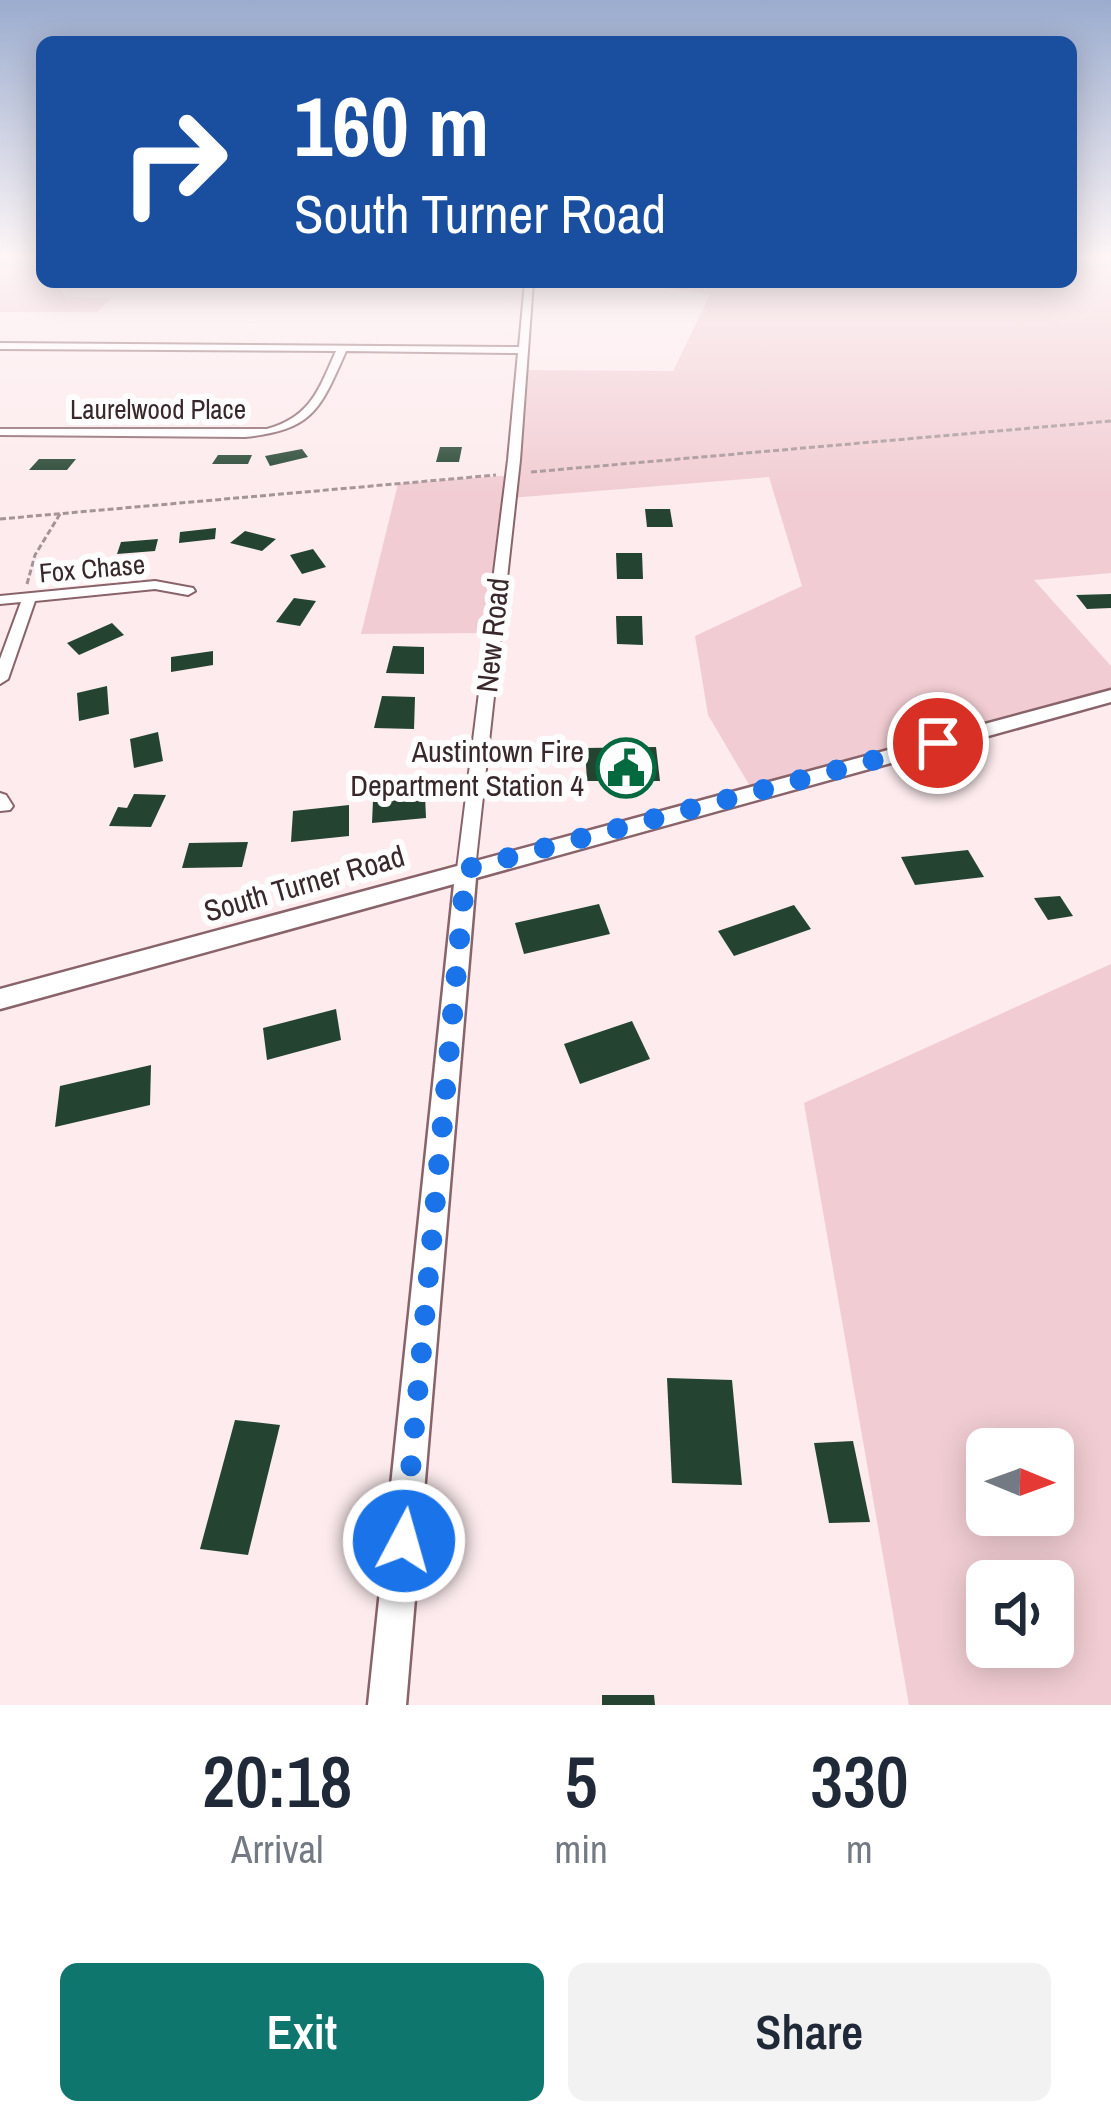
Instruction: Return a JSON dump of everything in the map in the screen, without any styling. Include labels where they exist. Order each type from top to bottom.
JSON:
[{"type":"street","name":"New Road","points":[[387,1705],[466,869],[514,460],[524,334]]},
{"type":"street","points":[[0,346],[522,350]]},
{"type":"street","name":"Laurelwood Place","points":[[0,432],[245,434],[283,429],[314,411],[342,349]]},
{"type":"street","name":"Fox Chase","points":[[0,600],[154,585],[188,591]]},
{"type":"street","points":[[0,679],[27,598]]},
{"type":"street","name":"South Turner Road","points":[[0,999],[1111,696]]},
{"type":"path","points":[[543,471],[987,428],[1111,421]]},
{"type":"path","points":[[0,519],[481,476]]},
{"type":"path","points":[[27,598],[35,555],[60,514]]},
{"type":"shaded area","points":[[691,334],[1111,334],[1111,573],[1034,580],[1111,666],[1111,696],[754,793],[708,715],[695,636],[802,586],[769,477],[510,498],[491,633],[361,634],[398,484],[512,475],[520,370],[673,371]]},
{"type":"shaded area","points":[[1111,964],[1111,1705],[909,1705],[804,1103]]},
{"type":"building","points":[[91,403],[129,404],[122,412],[84,412]]},
{"type":"building","points":[[440,447],[462,447],[459,462],[436,462]]},
{"type":"building","points":[[302,449],[308,457],[270,466],[265,456]]},
{"type":"building","points":[[218,455],[252,455],[248,464],[212,464]]},
{"type":"building","points":[[39,459],[76,459],[67,470],[29,470]]},
{"type":"building","points":[[645,509],[670,509],[673,527],[647,527]]},
{"type":"building","points":[[216,528],[215,539],[179,543],[180,532]]},
{"type":"building","points":[[245,531],[276,539],[262,551],[230,543]]},
{"type":"building","points":[[158,539],[155,551],[117,554],[121,542]]},
{"type":"building","points":[[313,549],[326,567],[302,574],[290,555]]},
{"type":"building","points":[[616,553],[642,553],[643,579],[617,579]]},
{"type":"building","points":[[1111,594],[1111,608],[1087,609],[1076,595]]},
{"type":"building","points":[[294,598],[316,601],[300,626],[276,622]]},
{"type":"building","points":[[616,616],[642,616],[643,645],[617,644]]},
{"type":"building","points":[[112,623],[124,635],[79,655],[67,643]]},
{"type":"building","points":[[393,646],[424,647],[424,674],[386,673]]},
{"type":"building","points":[[213,651],[213,665],[171,672],[171,657]]},
{"type":"building","points":[[107,686],[109,714],[79,721],[77,693]]},
{"type":"building","points":[[382,696],[415,697],[414,729],[374,728]]},
{"type":"building","points":[[158,732],[163,761],[134,768],[130,739]]},
{"type":"building","points":[[656,747],[660,781],[587,781],[585,748]]},
{"type":"building","points":[[134,794],[166,795],[151,827],[109,826],[118,807],[127,808]]},
{"type":"building","points":[[425,795],[426,818],[372,823],[373,800]]},
{"type":"building","points":[[349,805],[349,836],[291,842],[293,811]]},
{"type":"building","points":[[248,842],[242,867],[182,868],[189,843]]},
{"type":"building","points":[[968,850],[984,877],[915,885],[901,857]]},
{"type":"building","points":[[1060,896],[1073,916],[1048,920],[1034,898]]},
{"type":"building","points":[[599,904],[610,934],[524,954],[515,923]]},
{"type":"building","points":[[794,905],[811,929],[734,956],[718,931]]},
{"type":"building","points":[[336,1009],[341,1040],[267,1060],[263,1028]]},
{"type":"building","points":[[632,1021],[650,1059],[580,1084],[564,1044]]},
{"type":"building","points":[[151,1065],[150,1105],[55,1127],[60,1086]]},
{"type":"building","points":[[667,1378],[732,1380],[742,1485],[672,1483]]},
{"type":"building","points":[[235,1420],[280,1425],[248,1555],[200,1549]]},
{"type":"building","points":[[853,1441],[870,1522],[829,1523],[814,1443]]},
{"type":"building","points":[[602,1695],[654,1695],[655,1705],[602,1705]]},
{"type":"place","name":"Austintown Fire Department Station 4","points":[[626,768]]},
{"type":"route","points":[[404,1541],[466,869],[938,743]]}]
